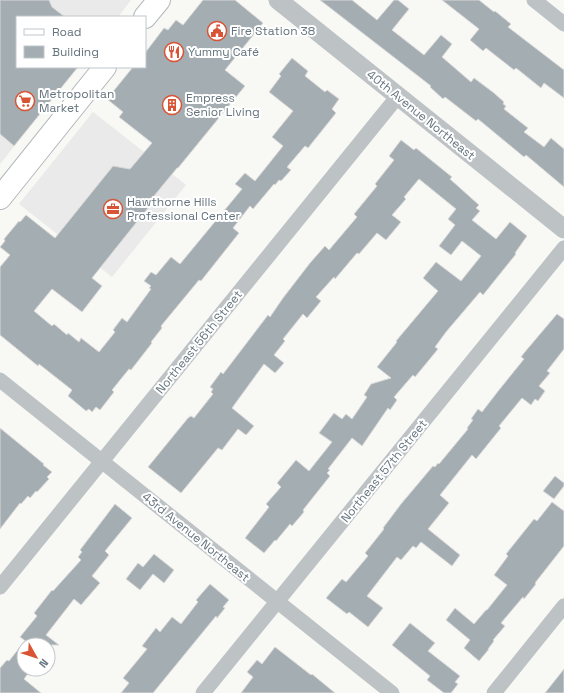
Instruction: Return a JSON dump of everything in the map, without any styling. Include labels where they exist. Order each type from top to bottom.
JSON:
[{"type":"main road","points":[[146,16],[159,0]]},
{"type":"main road","points":[[0,198],[104,68]]},
{"type":"street","name":"40th Avenue Northeast","points":[[278,0],[564,229]]},
{"type":"street","points":[[534,0],[564,24]]},
{"type":"street","name":"Northeast 56th Street","points":[[0,587],[398,96]]},
{"type":"street","name":"Northeast 57th Street","points":[[203,693],[564,248]]},
{"type":"street","name":"43rd Avenue Northeast","points":[[0,380],[392,693]]},
{"type":"street","points":[[494,693],[564,606]]},
{"type":"shaded area","name":"Metropolitan Market","points":[[0,0],[131,0],[119,16],[16,16],[16,68],[77,68],[0,164]]},
{"type":"shaded area","points":[[93,112],[186,185],[112,277],[19,204]]},
{"type":"building","name":"Metropolitan Market","points":[[0,0],[49,0],[52,7],[64,16],[16,16],[16,68],[77,68],[14,146],[0,134]]},
{"type":"building","points":[[203,0],[235,0],[263,23],[225,70],[245,86],[154,196],[156,198],[92,278],[102,286],[82,312],[52,289],[34,311],[52,326],[54,324],[67,335],[68,333],[79,342],[81,338],[99,352],[115,332],[113,330],[122,318],[127,322],[151,289],[149,288],[151,286],[144,281],[151,272],[156,275],[171,257],[180,264],[242,189],[235,184],[245,173],[255,181],[283,146],[272,137],[293,111],[269,92],[281,76],[279,74],[292,58],[308,71],[305,76],[325,92],[327,90],[339,99],[332,109],[336,113],[308,148],[305,146],[287,167],[291,170],[281,181],[279,180],[275,185],[274,184],[253,209],[250,206],[233,228],[239,233],[201,281],[199,280],[161,326],[162,328],[151,342],[152,343],[131,370],[129,369],[112,390],[114,392],[100,410],[96,407],[92,412],[89,409],[86,411],[68,396],[72,390],[39,364],[38,366],[0,335],[0,267],[10,255],[0,247],[5,241],[4,239],[26,215],[55,238],[113,166],[130,169],[152,143],[119,117],[123,112],[107,99],[132,68],[146,68],[146,52],[164,28],[168,30],[176,20],[183,25]]},
{"type":"building","points":[[320,0],[352,0],[377,20],[394,0],[398,0],[409,9],[392,30],[424,55],[441,35],[452,44],[442,57],[471,82],[474,78],[504,102],[503,104],[506,106],[504,109],[528,128],[524,132],[544,147],[551,138],[564,149],[564,187],[526,155],[524,157],[478,119],[476,121],[445,97],[443,99],[430,87],[431,86]]},
{"type":"building","points":[[442,0],[479,0],[494,12],[495,11],[511,24],[508,27],[564,70],[564,98],[544,83],[541,88],[516,68],[514,70],[486,48],[483,51],[470,40],[479,29]]},
{"type":"building","points":[[401,140],[414,150],[416,148],[452,177],[450,179],[479,205],[476,208],[480,211],[472,220],[496,239],[510,222],[527,236],[515,253],[516,254],[483,295],[480,292],[446,332],[435,347],[438,349],[415,377],[413,375],[394,397],[397,400],[390,410],[388,408],[362,446],[352,438],[328,469],[330,470],[327,473],[330,476],[303,510],[304,512],[292,526],[290,524],[264,553],[245,538],[269,507],[266,504],[281,487],[277,483],[296,460],[309,471],[332,442],[319,433],[334,413],[342,419],[346,414],[352,419],[367,397],[364,395],[371,384],[391,378],[377,367],[397,342],[396,341],[438,291],[423,278],[436,262],[461,281],[481,256],[462,241],[451,255],[439,246],[455,225],[448,219],[456,209],[419,179],[404,197],[406,199],[392,215],[401,222],[386,240],[377,233],[359,254],[357,253],[335,279],[334,277],[316,297],[321,301],[307,318],[303,314],[283,339],[285,341],[274,355],[284,363],[275,373],[264,364],[232,408],[254,426],[246,435],[238,429],[222,450],[218,448],[181,493],[148,467],[188,418],[191,416],[194,418],[213,394],[211,392],[213,389],[210,387],[221,372],[223,374],[268,315],[270,317],[310,263],[325,246],[329,250],[357,217],[354,214],[377,186],[375,184],[394,160],[389,156]]},
{"type":"building","points":[[557,314],[564,319],[564,349],[547,371],[550,373],[539,386],[545,391],[538,401],[535,399],[531,405],[522,398],[499,426],[501,428],[476,459],[472,455],[440,495],[449,503],[428,529],[460,555],[452,566],[421,542],[416,548],[413,546],[401,560],[397,557],[367,596],[383,608],[368,627],[349,612],[347,614],[326,598],[342,579],[346,582],[347,581],[368,556],[365,553],[401,504],[433,466],[435,467],[438,463],[439,464],[468,429],[467,428],[473,420],[471,419],[478,409],[482,412],[524,359],[521,357],[524,353]]},
{"type":"building","points":[[0,428],[52,472],[47,477],[49,479],[37,492],[36,491],[30,498],[28,496],[21,504],[20,503],[0,529]]},
{"type":"building","points":[[555,476],[564,483],[564,486],[554,499],[543,491]]},
{"type":"building","points":[[552,502],[564,511],[564,546],[524,599],[523,597],[501,623],[505,626],[493,640],[494,641],[489,649],[479,661],[464,648],[470,640],[446,620],[455,608],[474,624],[487,610],[507,585],[494,575],[508,556],[506,554],[534,519],[537,521]]},
{"type":"building","points":[[115,504],[132,518],[105,551],[109,555],[92,576],[100,583],[81,605],[74,599],[46,635],[49,637],[20,637],[37,616],[34,613],[52,590],[53,591],[81,560],[78,557],[82,552],[80,550]]},
{"type":"building","points":[[154,554],[174,570],[164,583],[153,574],[140,590],[126,579],[138,563],[143,567]]},
{"type":"building","points":[[210,584],[229,600],[217,618],[216,616],[153,693],[121,693],[129,683],[123,678],[147,649],[142,646],[156,628],[160,632],[172,617],[181,624],[198,602],[196,600]]},
{"type":"building","points":[[410,623],[435,643],[428,651],[460,676],[455,682],[458,684],[451,693],[444,693],[427,680],[430,676],[392,645]]},
{"type":"building","points":[[275,647],[335,693],[241,693],[253,677],[247,672],[257,660],[262,664]]},
{"type":"building","points":[[16,652],[16,677],[26,677],[24,679],[41,693],[0,693],[0,668],[7,660],[9,661]]},
{"type":"building","points":[[564,669],[564,693],[545,693]]},
{"type":"place","name":"Fire Station 38","points":[[217,31]]},
{"type":"place","name":"Yummy Café","points":[[174,52]]},
{"type":"place","name":"Metropolitan Market","points":[[25,101]]},
{"type":"place","name":"Empress Senior Living","points":[[172,105]]},
{"type":"place","name":"Hawthorne Hills Professional Center","points":[[113,209]]}]
